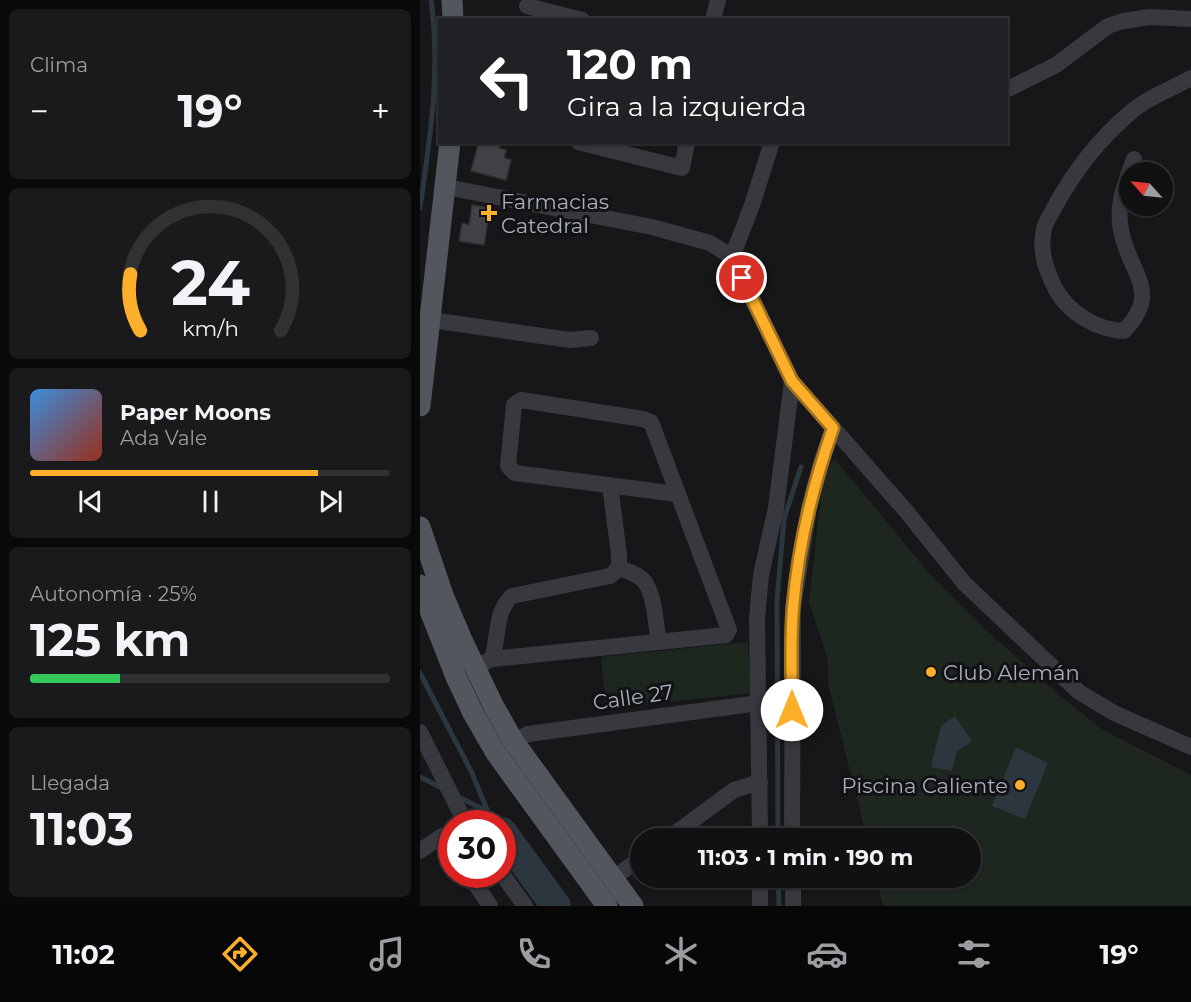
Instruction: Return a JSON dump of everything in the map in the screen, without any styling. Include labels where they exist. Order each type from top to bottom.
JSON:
[{"type":"main road","points":[[452,0],[453,18]]},
{"type":"main road","points":[[420,406],[450,144]]},
{"type":"main road","points":[[420,527],[443,595],[474,668],[473,713],[496,753],[606,891],[633,906]]},
{"type":"main road","points":[[420,585],[474,668],[514,742],[606,891]]},
{"type":"main road","points":[[496,753],[514,742]]},
{"type":"street","points":[[714,18],[718,0]]},
{"type":"street","points":[[526,9],[572,18]]},
{"type":"street","points":[[1008,89],[1056,65],[1108,26],[1150,17],[1191,19]]},
{"type":"street","points":[[1134,159],[1120,194],[1119,210],[1121,231],[1143,289],[1142,303],[1136,318],[1124,331],[1109,330],[1095,324],[1063,302],[1046,270],[1042,249],[1044,227],[1079,170],[1111,132],[1132,111],[1191,78]]},
{"type":"street","points":[[586,144],[682,168],[687,144]]},
{"type":"street","points":[[732,257],[771,144]]},
{"type":"street","points":[[446,187],[652,227],[710,243],[732,257],[792,381],[906,511],[964,583],[1079,692],[1114,713],[1191,747]]},
{"type":"street","points":[[431,320],[570,340],[591,338]]},
{"type":"street","points":[[760,828],[757,618],[761,575],[776,508],[792,381]]},
{"type":"street","points":[[474,668],[726,635],[729,630],[651,422],[517,401],[514,405],[508,466],[515,473],[677,494]]},
{"type":"street","points":[[792,828],[793,607],[809,508],[833,428]]},
{"type":"street","points":[[474,668],[505,602],[512,596],[610,576],[619,568],[610,485]]},
{"type":"street","points":[[619,568],[644,580],[651,595],[659,642]]},
{"type":"street","name":"Calle 27","points":[[514,742],[528,734],[759,703]]},
{"type":"street","points":[[421,733],[459,810]]},
{"type":"street","points":[[682,828],[734,789],[760,782]]},
{"type":"street","points":[[420,851],[438,846]]},
{"type":"street","points":[[606,891],[630,868]]},
{"type":"street","points":[[478,888],[490,906]]},
{"type":"street","points":[[512,888],[525,906]]},
{"type":"street","points":[[760,888],[760,906]]},
{"type":"street","points":[[793,888],[793,906]]},
{"type":"shaded area","name":"Club Alemán","points":[[835,459],[928,572],[978,623],[1060,696],[1103,730],[1191,775],[1191,906],[883,906],[878,888],[981,888],[981,828],[864,828],[829,688],[827,656],[809,602],[824,469]]},
{"type":"shaded area","points":[[748,642],[751,693],[606,709],[601,657]]},
{"type":"shaded area","points":[[955,716],[972,741],[957,751],[952,771],[931,767],[941,726]]},
{"type":"shaded area","name":"Piscina Caliente","points":[[1016,747],[1048,763],[1025,819],[992,806]]},
{"type":"building","points":[[478,144],[500,144],[499,148],[506,150],[504,158],[511,160],[506,180],[471,171]]},
{"type":"building","points":[[472,205],[490,208],[484,245],[459,241],[462,223],[469,225]]},
{"type":"waterway","points":[[420,208],[431,130],[435,79],[431,0]]},
{"type":"waterway","points":[[778,828],[777,600],[784,519],[801,467]]},
{"type":"waterway","points":[[420,673],[472,773],[487,810]]},
{"type":"waterway","points":[[420,777],[444,789]]},
{"type":"waterway","points":[[457,796],[484,810]]},
{"type":"waterway","points":[[516,851],[556,906]]},
{"type":"waterway","points":[[778,888],[779,906]]},
{"type":"place","name":"Farmacias Catedral","points":[[489,213]]},
{"type":"place","name":"Club Alemán","points":[[931,672]]},
{"type":"place","name":"Piscina Caliente","points":[[1020,785]]},
{"type":"route","points":[[742,278],[792,381],[833,428],[809,508],[798,572],[793,607],[792,710]]}]
